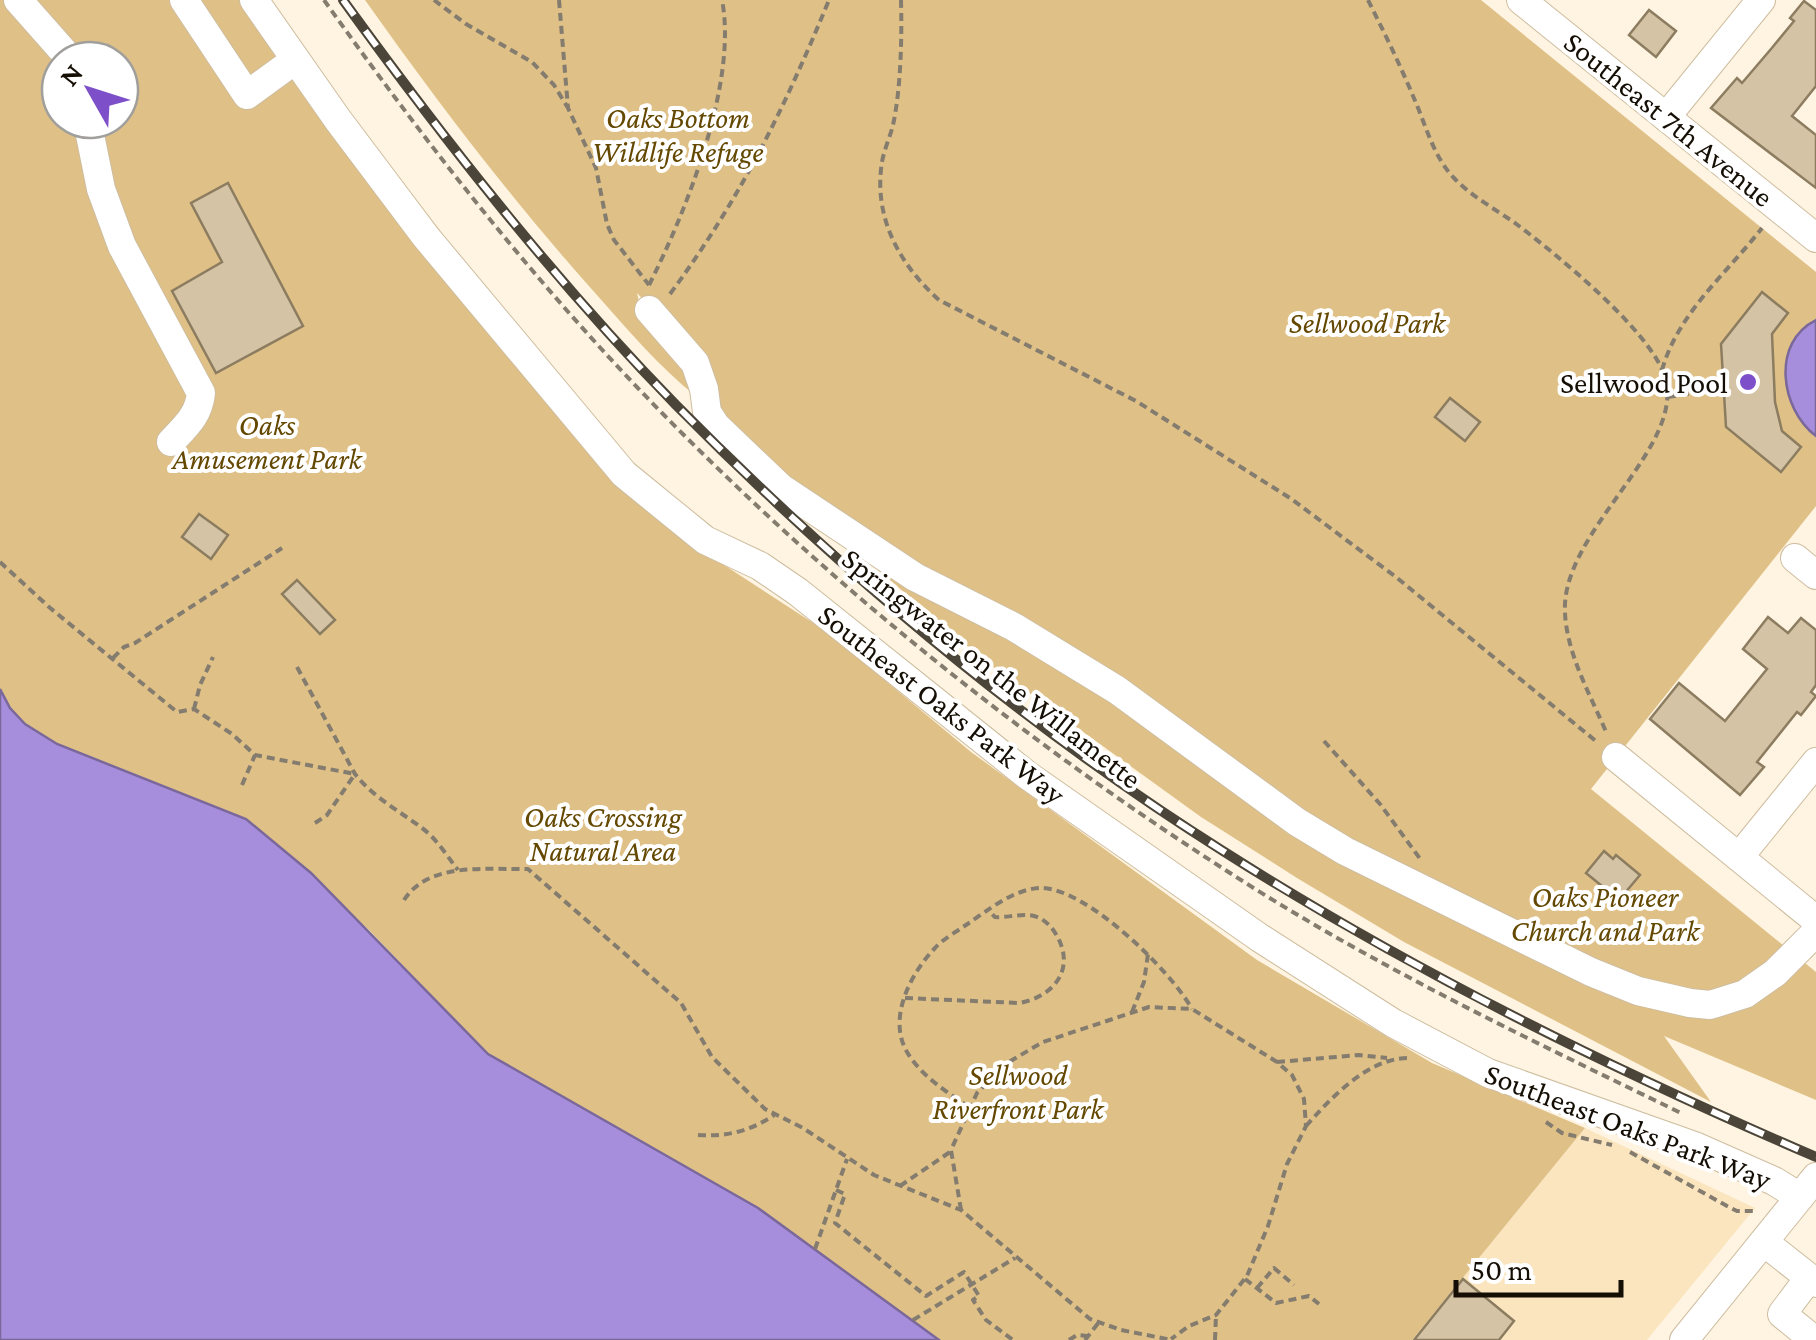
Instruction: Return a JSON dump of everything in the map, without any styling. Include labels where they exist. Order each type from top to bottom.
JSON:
[{"type":"street","points":[[18,0],[56,40]]},
{"type":"street","points":[[184,0],[247,95],[295,60]]},
{"type":"street","name":"Southeast Oaks Park Way","points":[[254,0],[426,237],[609,458],[644,494],[696,533],[760,566],[798,592],[1027,775],[1260,938],[1407,1031],[1488,1073],[1697,1147],[1774,1180],[1800,1197]]},
{"type":"street","name":"Southeast 7th Avenue","points":[[1522,0],[1816,238]]},
{"type":"street","points":[[1666,117],[1761,0]]},
{"type":"street","points":[[91,140],[104,200],[122,246],[201,393],[200,407],[171,442]]},
{"type":"street","points":[[649,298],[695,363],[707,412],[716,426],[781,488],[915,577],[1014,626],[1116,690],[1297,822],[1345,851],[1591,972],[1638,991],[1690,1002],[1710,1005],[1745,994],[1775,974],[1816,932]]},
{"type":"street","points":[[1616,757],[1816,920]]},
{"type":"street","points":[[1739,857],[1816,762]]},
{"type":"street","points":[[1684,1340],[1800,1197]]},
{"type":"street","points":[[1764,1242],[1813,1281],[1782,1314],[1814,1340]]},
{"type":"path","name":"Springwater on the Willamette","points":[[324,0],[478,203],[621,369],[766,514],[912,641],[1070,762],[1242,880],[1445,997],[1699,1122]]},
{"type":"path","points":[[434,0],[466,24],[532,62],[554,85],[596,168],[606,224],[649,298]]},
{"type":"path","points":[[559,0],[568,108]]},
{"type":"path","points":[[649,298],[677,231],[705,146],[726,25],[722,0]]},
{"type":"path","points":[[649,298],[664,300],[673,290],[751,172],[798,76],[829,0]]},
{"type":"path","points":[[901,0],[894,123],[882,162],[882,190],[885,221],[893,242],[919,282],[940,300],[1136,401],[1290,498],[1396,577],[1616,757]]},
{"type":"path","points":[[1368,0],[1429,137],[1454,178],[1578,276],[1650,348],[1662,370],[1668,398],[1660,428],[1634,474],[1591,534],[1573,569],[1566,594],[1565,614],[1574,658],[1616,757]]},
{"type":"path","points":[[1662,370],[1696,305],[1778,208]]},
{"type":"path","points":[[1668,398],[1724,388]]},
{"type":"path","points":[[113,658],[124,647],[282,548]]},
{"type":"path","points":[[0,562],[177,712],[194,709],[255,755],[354,774]]},
{"type":"path","points":[[194,709],[213,657]]},
{"type":"path","points":[[297,667],[354,774],[397,812],[426,830],[458,870]]},
{"type":"path","points":[[1324,741],[1380,804],[1423,862]]},
{"type":"path","points":[[242,785],[255,755]]},
{"type":"path","points":[[315,824],[327,814],[354,774]]},
{"type":"path","points":[[404,900],[411,888],[426,879],[458,870],[528,869],[681,1003],[712,1058],[774,1115],[802,1128],[846,1160],[962,1210],[1068,1303],[1098,1322],[1171,1340],[1190,1326],[1216,1315],[1245,1279],[1256,1260],[1287,1164],[1306,1126],[1340,1092],[1390,1058]]},
{"type":"path","points":[[969,1107],[936,1084],[905,1050],[899,1018],[904,998],[936,946],[1016,894],[1042,888],[1071,898],[1100,915],[1148,954],[1177,984],[1192,1009]]},
{"type":"path","points":[[904,998],[1019,1003],[1038,1000],[1052,990],[1060,979],[1066,956],[1055,931],[1034,916],[994,917],[988,910]]},
{"type":"path","points":[[1132,1013],[1144,982],[1148,954]]},
{"type":"path","points":[[900,1186],[951,1150],[969,1107],[989,1079],[1024,1051],[1070,1032],[1163,1006],[1192,1009],[1277,1062],[1301,1088],[1306,1126]]},
{"type":"path","points":[[1277,1062],[1359,1055],[1418,1061]]},
{"type":"path","points":[[698,1136],[746,1130],[774,1115]]},
{"type":"path","points":[[1541,1117],[1562,1132],[1631,1152],[1737,1211],[1768,1211],[1800,1197]]},
{"type":"path","points":[[951,1150],[962,1210]]},
{"type":"path","points":[[816,1248],[846,1160]]},
{"type":"path","points":[[836,1190],[845,1194],[835,1223],[926,1296],[964,1272],[979,1296],[972,1300],[986,1320],[1013,1340]]},
{"type":"path","points":[[913,1320],[1015,1258]]},
{"type":"path","points":[[1257,1288],[1274,1268],[1294,1284]]},
{"type":"path","points":[[1245,1279],[1276,1303],[1308,1296],[1319,1304]]},
{"type":"path","points":[[1215,1340],[1216,1315]]},
{"type":"path","points":[[1069,1340],[1077,1334],[1086,1338],[1098,1322]]},
{"type":"shaded area","points":[[1816,320],[1816,436],[1794,410],[1786,376],[1792,344]]},
{"type":"shaded area","points":[[0,689],[25,724],[57,744],[246,819],[311,873],[488,1054],[758,1208],[939,1340],[0,1340]]},
{"type":"shaded area","points":[[1585,1128],[1755,1208],[1647,1340],[1412,1340]]},
{"type":"green space","points":[[0,0],[271,0],[335,94],[475,276],[629,462],[721,563],[827,632],[971,752],[1257,960],[1432,1063],[1585,1128],[1412,1340],[939,1340],[758,1208],[488,1054],[369,930],[246,819],[57,744],[25,724],[0,689]]},
{"type":"green space","name":"Sellwood Park","points":[[365,0],[1481,0],[1816,272],[1816,506],[1591,789],[1816,972],[1816,1100],[1664,1036],[1711,1102],[1404,942],[1201,817],[985,661],[852,548],[724,423],[710,370],[637,293],[641,311],[686,365],[697,397],[644,348],[505,186]]},
{"type":"building","points":[[1804,1],[1816,10],[1816,86],[1792,116],[1816,135],[1816,188],[1711,108],[1737,78],[1742,83],[1794,21],[1790,18]]},
{"type":"building","points":[[1649,10],[1676,31],[1656,57],[1629,35]]},
{"type":"building","points":[[228,183],[303,326],[216,373],[172,291],[222,262],[191,203]]},
{"type":"building","name":"Sellwood Pool","points":[[1762,292],[1788,313],[1772,334],[1775,402],[1782,431],[1801,447],[1781,472],[1726,427],[1721,344]]},
{"type":"building","points":[[1450,398],[1480,422],[1465,441],[1435,417]]},
{"type":"building","points":[[199,514],[228,535],[211,559],[182,537]]},
{"type":"building","points":[[297,580],[335,620],[320,634],[282,594]]},
{"type":"building","points":[[1768,617],[1788,633],[1801,618],[1816,630],[1816,685],[1811,692],[1816,696],[1801,715],[1797,712],[1757,762],[1764,767],[1740,795],[1650,719],[1679,683],[1725,721],[1767,669],[1743,649]]},
{"type":"building","points":[[1604,851],[1613,859],[1616,855],[1640,875],[1619,900],[1586,873]]},
{"type":"building","points":[[1463,1279],[1514,1321],[1499,1340],[1414,1340]]},
{"type":"railway","points":[[343,0],[502,208],[587,309],[676,405],[869,586],[1006,699],[1149,803],[1367,937],[1588,1053],[1816,1157]]},
{"type":"place","name":"Sellwood Pool","points":[[1748,382]]},
{"type":"park label","name":"Oaks Bottom Wildlife Refuge","points":[[678,134]]},
{"type":"park label","name":"Oaks Amusement Park","points":[[267,441]]},
{"type":"park label","name":"Oaks Crossing Natural Area","points":[[603,833]]},
{"type":"park label","name":"Oaks Pioneer Church and Park","points":[[1605,913]]},
{"type":"park label","name":"Sellwood Riverfront Park","points":[[1018,1091]]}]
